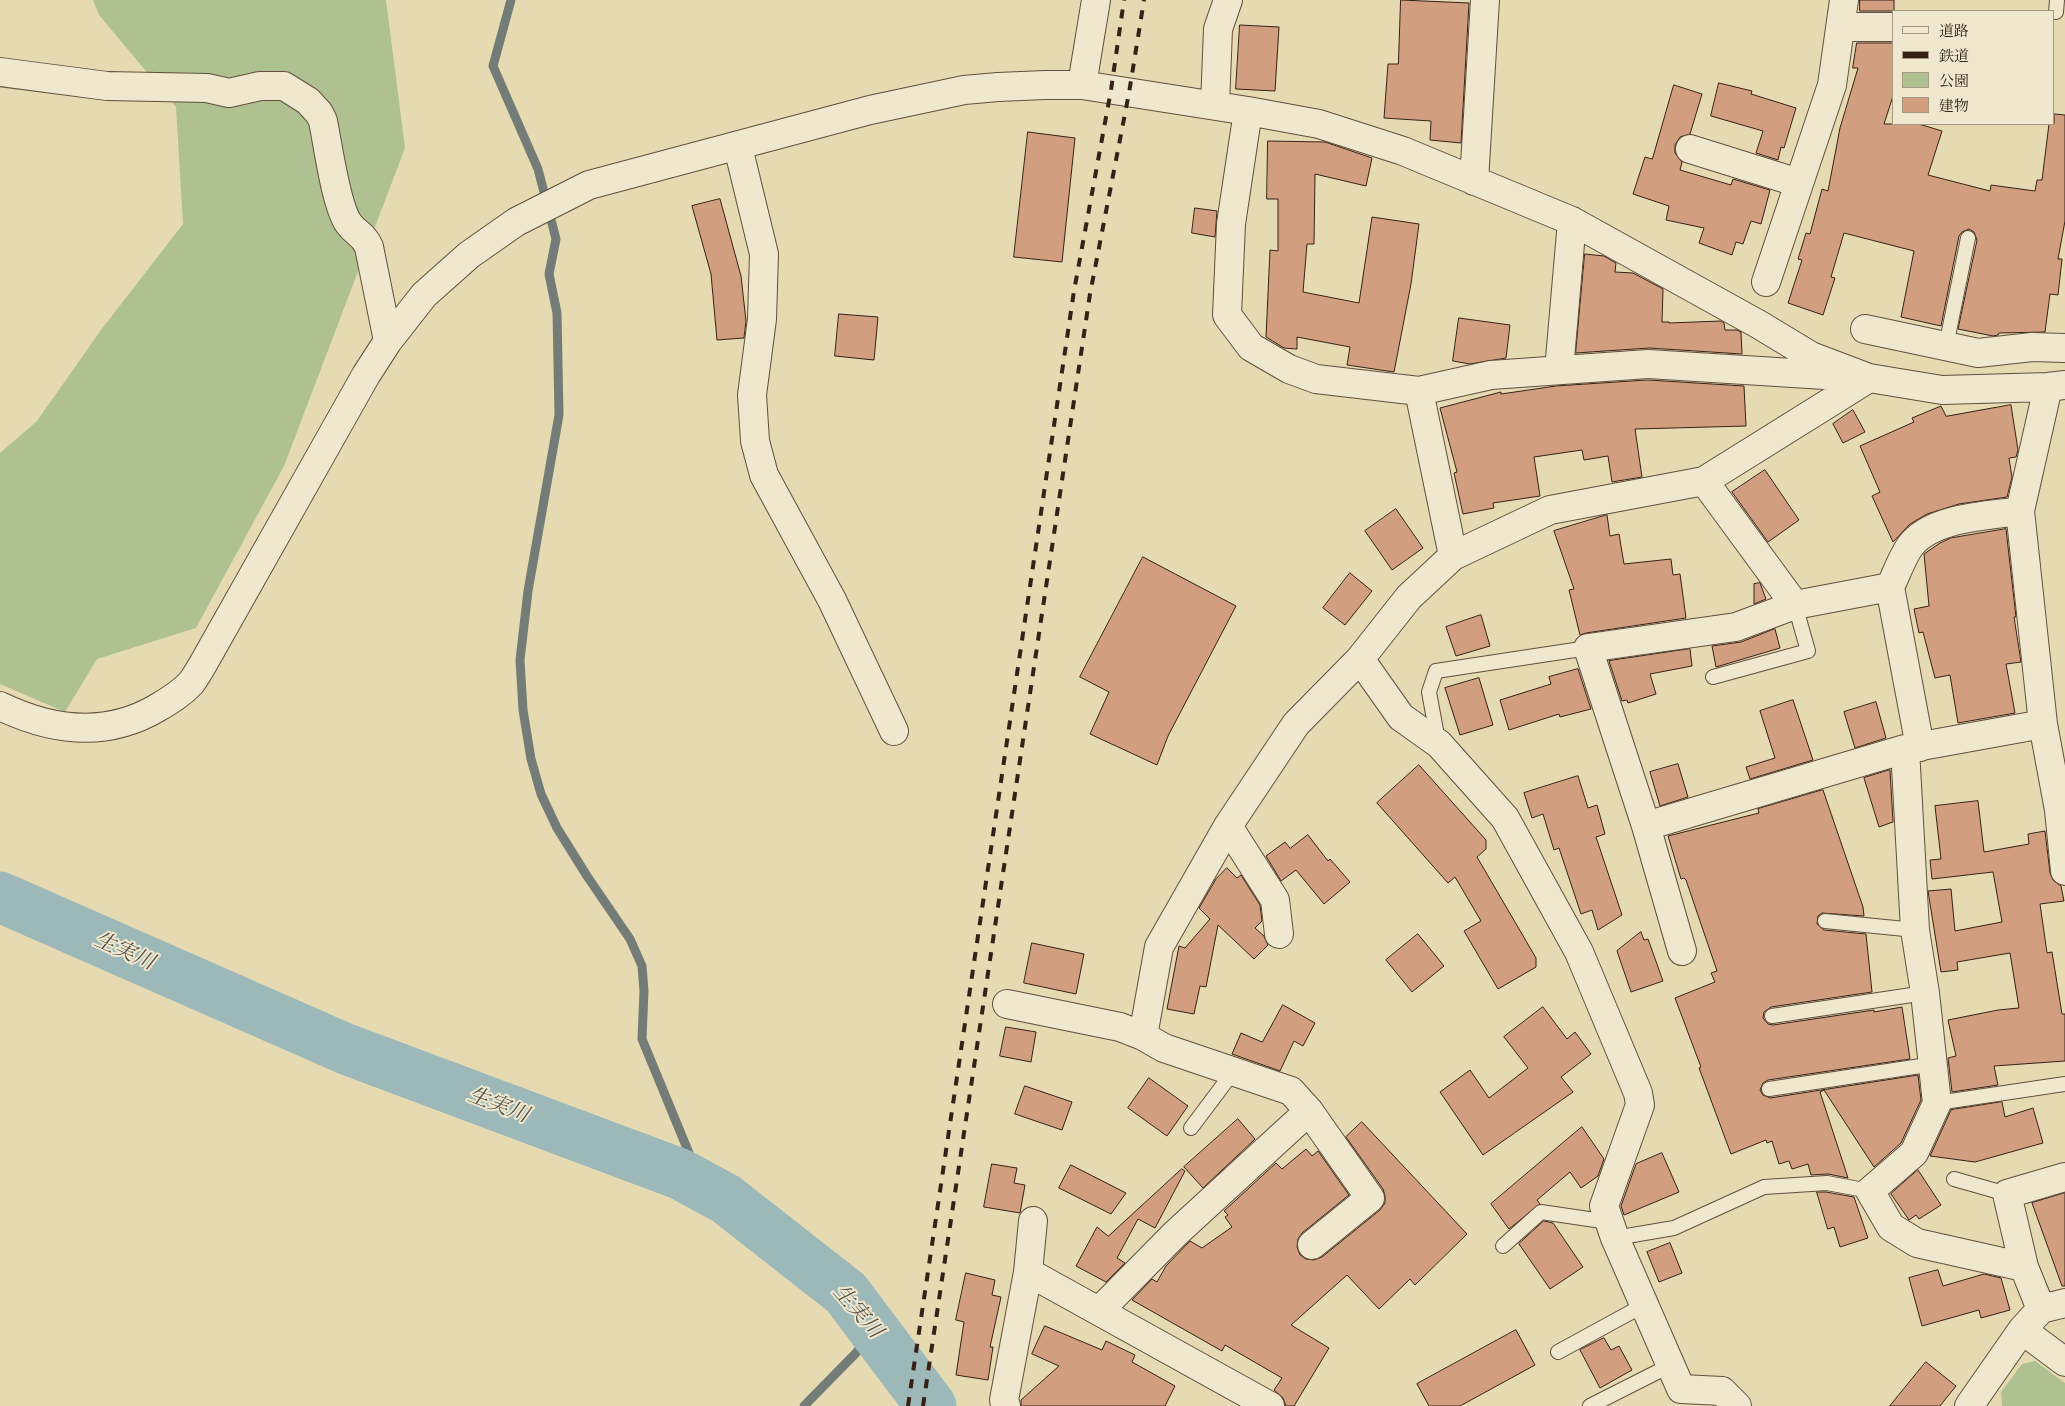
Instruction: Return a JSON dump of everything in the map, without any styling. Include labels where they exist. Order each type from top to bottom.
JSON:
[{"type":"street","points":[[1082,85],[1096,0]]},
{"type":"street","points":[[1215,105],[1218,29],[1228,0]]},
{"type":"street","points":[[1474,181],[1485,0]]},
{"type":"street","points":[[1766,282],[1832,85],[1844,0]]},
{"type":"street","points":[[1840,27],[1892,28]]},
{"type":"street","points":[[0,72],[11,75],[107,86],[207,88],[229,93],[260,86],[284,86],[308,101],[319,113],[323,121],[340,204],[349,224],[364,237],[369,247],[388,341]]},
{"type":"street","points":[[0,706],[54,726],[98,729],[139,719],[172,700],[191,683],[366,375],[388,341],[424,295],[469,255],[516,222],[589,186],[870,110],[964,90],[998,87],[1082,85],[1215,105],[1319,124],[1403,151],[1572,221],[1758,324],[1810,356],[1870,378]]},
{"type":"street","points":[[1248,111],[1231,224],[1227,315],[1251,347],[1289,369],[1316,379],[1419,391],[1491,375],[1648,364],[1870,378],[1942,390],[2056,386],[2020,511],[2043,724],[2062,810],[2065,871]]},
{"type":"street","points":[[738,147],[764,254],[762,319],[752,395],[754,441],[764,475],[832,600],[894,731]]},
{"type":"street","points":[[1690,149],[1799,183]]},
{"type":"street","points":[[1559,370],[1572,221]]},
{"type":"street","points":[[1865,329],[1978,353],[2032,347],[2065,348]]},
{"type":"street","points":[[1143,1036],[1159,947],[1228,826],[1296,724],[1360,659],[1410,597],[1453,556],[1550,510],[1704,481],[1870,378]]},
{"type":"street","points":[[1419,391],[1453,556]]},
{"type":"street","points":[[1704,481],[1796,605]]},
{"type":"street","points":[[2020,511],[1947,521],[1924,534],[1911,544],[1890,587],[1913,748],[1915,930],[1934,1064],[1937,1104],[1914,1153],[1870,1191],[1891,1228],[1917,1243],[2024,1266]]},
{"type":"street","points":[[1682,951],[1646,826],[1588,648],[1736,627],[1796,605],[1890,587]]},
{"type":"street","points":[[1360,659],[1401,717],[1439,744],[1505,818],[1579,952],[1638,1093],[1640,1105],[1604,1206],[1612,1230],[1680,1389],[1722,1391],[1737,1406]]},
{"type":"street","points":[[1646,826],[1913,748],[2043,724]]},
{"type":"street","points":[[1228,826],[1275,900],[1279,934]]},
{"type":"street","points":[[1007,1004],[1120,1027],[1143,1036],[1164,1048],[1291,1091],[1309,1111],[1370,1198],[1312,1245]]},
{"type":"street","points":[[1100,1310],[1175,1234],[1309,1111]]},
{"type":"street","points":[[1977,1402],[2022,1330],[2053,1306],[2024,1266],[2007,1194],[2065,1177]]},
{"type":"street","points":[[1006,1406],[1004,1400],[1028,1272],[1033,1221]]},
{"type":"street","points":[[1028,1272],[1100,1310],[1270,1406]]},
{"type":"street","points":[[2022,1330],[2065,1362]]},
{"type":"lane","points":[[1946,346],[1968,238]]},
{"type":"lane","points":[[1713,677],[1808,651],[1796,605]]},
{"type":"lane","points":[[1439,744],[1429,692],[1436,671],[1588,648]]},
{"type":"lane","points":[[1826,921],[1915,930]]},
{"type":"lane","points":[[1772,1016],[1925,993]]},
{"type":"lane","points":[[1769,1089],[1934,1064]]},
{"type":"lane","points":[[1191,1128],[1233,1072]]},
{"type":"lane","points":[[1937,1104],[2065,1084]]},
{"type":"lane","points":[[1954,1179],[2007,1194]]},
{"type":"lane","points":[[1503,1246],[1541,1212],[1612,1230],[1674,1228],[1764,1187],[1827,1183],[1870,1191]]},
{"type":"lane","points":[[1558,1352],[1644,1305]]},
{"type":"lane","points":[[1590,1406],[1669,1366]]},
{"type":"green space","points":[[93,0],[386,0],[405,148],[284,466],[196,628],[97,659],[65,712],[0,684],[0,453],[37,421],[101,330],[183,224],[176,107],[99,15]]},
{"type":"green space","points":[[2035,1361],[2065,1383],[2065,1406],[2002,1406],[2001,1392],[2022,1364]]},
{"type":"building","points":[[1401,0],[1469,3],[1461,143],[1430,140],[1431,121],[1384,118],[1388,64],[1398,64]]},
{"type":"building","points":[[1860,0],[1894,0],[1894,10],[1892,11],[1860,11]]},
{"type":"building","points":[[1240,25],[1279,27],[1275,91],[1236,89]]},
{"type":"building","points":[[1857,43],[1892,43],[1892,99],[1884,124],[1922,125],[1942,131],[1928,175],[1990,191],[1991,185],[2035,191],[2037,180],[2042,180],[2049,125],[2055,125],[2055,114],[2065,115],[2065,221],[2058,259],[2062,259],[2058,295],[2050,294],[2045,332],[1999,333],[1993,336],[1958,329],[1977,240],[1974,232],[1969,229],[1962,232],[1959,236],[1941,326],[1901,317],[1914,251],[1844,233],[1831,277],[1835,278],[1823,315],[1788,303],[1802,260],[1798,259],[1806,233],[1810,234],[1822,189],[1828,191],[1840,128],[1858,68],[1853,68]]},
{"type":"building","points":[[1719,83],[1752,91],[1751,94],[1796,108],[1784,148],[1781,147],[1778,160],[1756,153],[1763,131],[1711,116]]},
{"type":"building","points":[[1674,85],[1702,94],[1690,134],[1680,137],[1675,145],[1675,153],[1682,162],[1680,170],[1731,185],[1733,179],[1770,190],[1761,224],[1751,221],[1743,244],[1736,242],[1732,255],[1699,243],[1704,228],[1666,220],[1669,206],[1633,194],[1645,157],[1652,159]]},
{"type":"building","points":[[1028,132],[1075,138],[1062,262],[1014,257]]},
{"type":"building","points":[[1268,141],[1325,142],[1372,158],[1366,186],[1315,174],[1314,244],[1307,244],[1303,292],[1359,303],[1372,217],[1419,224],[1411,284],[1394,372],[1347,365],[1350,347],[1297,337],[1297,349],[1284,348],[1266,337],[1270,250],[1278,251],[1278,199],[1267,199]]},
{"type":"building","points":[[720,199],[741,276],[746,321],[744,338],[717,340],[711,274],[692,206]]},
{"type":"building","points":[[1195,208],[1217,211],[1215,237],[1192,233]]},
{"type":"building","points":[[1585,254],[1604,256],[1616,263],[1615,272],[1633,273],[1663,289],[1662,322],[1721,321],[1724,323],[1725,330],[1741,332],[1742,354],[1649,348],[1576,353]]},
{"type":"building","points":[[839,314],[878,317],[874,360],[835,356]]},
{"type":"building","points":[[1459,318],[1510,325],[1506,358],[1470,364],[1453,361]]},
{"type":"building","points":[[1648,380],[1744,386],[1746,426],[1635,429],[1642,477],[1612,482],[1608,456],[1584,460],[1582,450],[1534,457],[1540,496],[1493,503],[1494,508],[1463,514],[1454,473],[1457,472],[1440,408],[1501,392],[1501,394],[1556,386]]},
{"type":"building","points":[[2011,405],[2018,450],[2016,457],[2009,458],[2012,477],[2007,497],[1959,504],[1927,514],[1910,524],[1893,542],[1872,496],[1880,492],[1860,446],[1914,422],[1912,418],[1941,406],[1946,416]]},
{"type":"building","points":[[1853,410],[1865,432],[1843,443],[1833,424]]},
{"type":"building","points":[[1765,470],[1799,520],[1768,542],[1732,492]]},
{"type":"building","points":[[1396,509],[1423,548],[1392,570],[1365,531]]},
{"type":"building","points":[[1607,515],[1610,536],[1619,534],[1624,564],[1671,559],[1673,575],[1680,574],[1686,618],[1580,635],[1569,590],[1574,589],[1554,531]]},
{"type":"building","points":[[2006,529],[2016,617],[2014,617],[2021,662],[2006,664],[2015,713],[1958,723],[1950,675],[1935,678],[1923,632],[1919,633],[1914,609],[1929,606],[1924,554],[1951,538]]},
{"type":"building","points":[[1143,557],[1236,606],[1168,736],[1157,765],[1090,734],[1109,692],[1080,677]]},
{"type":"building","points":[[1350,573],[1372,591],[1345,625],[1323,608]]},
{"type":"building","points":[[1760,583],[1766,599],[1754,604],[1754,584]]},
{"type":"building","points":[[1481,615],[1490,646],[1456,656],[1446,627]]},
{"type":"building","points":[[1775,629],[1780,648],[1716,667],[1712,646],[1741,642]]},
{"type":"building","points":[[1690,649],[1692,666],[1650,674],[1656,694],[1628,703],[1627,700],[1622,701],[1609,661]]},
{"type":"building","points":[[1578,669],[1591,709],[1560,717],[1559,714],[1509,730],[1500,700],[1551,684],[1549,677]]},
{"type":"building","points":[[1479,678],[1493,725],[1460,735],[1445,688]]},
{"type":"building","points":[[1793,700],[1813,760],[1750,779],[1746,767],[1775,758],[1760,711]]},
{"type":"building","points":[[1876,702],[1886,738],[1855,748],[1844,712]]},
{"type":"building","points":[[1678,764],[1688,797],[1660,806],[1650,772]]},
{"type":"building","points":[[1419,765],[1486,840],[1486,849],[1477,857],[1536,958],[1536,967],[1498,989],[1464,931],[1481,921],[1455,877],[1448,883],[1377,803]]},
{"type":"building","points":[[1890,770],[1893,822],[1879,827],[1864,778]]},
{"type":"building","points":[[1578,776],[1588,808],[1597,805],[1605,834],[1596,837],[1622,915],[1598,930],[1592,910],[1581,914],[1559,848],[1554,850],[1543,814],[1532,818],[1524,793]]},
{"type":"building","points":[[1823,790],[1863,907],[1864,916],[1822,913],[1818,916],[1817,924],[1824,930],[1866,934],[1872,992],[1771,1007],[1764,1012],[1763,1018],[1768,1024],[1773,1025],[1902,1007],[1910,1059],[1768,1080],[1763,1083],[1760,1090],[1763,1095],[1770,1098],[1918,1075],[1921,1100],[1901,1143],[1874,1167],[1824,1090],[1820,1092],[1848,1178],[1828,1174],[1811,1175],[1808,1164],[1792,1169],[1789,1161],[1779,1164],[1772,1141],[1767,1143],[1766,1140],[1731,1154],[1675,998],[1715,982],[1711,973],[1717,971],[1686,880],[1684,878],[1681,879],[1668,836],[1759,813],[1758,809]]},
{"type":"building","points":[[1978,801],[1984,852],[2029,844],[2028,834],[2045,831],[2050,873],[2053,880],[2061,886],[2064,901],[2040,904],[2047,953],[2052,952],[2062,1014],[2065,1014],[2065,1061],[1994,1066],[1998,1085],[1952,1092],[1948,1058],[1956,1056],[1948,1020],[1998,1010],[2019,1008],[2010,953],[1957,962],[1958,970],[1941,972],[1928,891],[1951,889],[1955,931],[2002,922],[1993,872],[1932,879],[1930,860],[1941,859],[1935,806]]},
{"type":"building","points":[[1308,835],[1328,861],[1330,859],[1350,882],[1324,904],[1296,870],[1281,881],[1266,856],[1285,842],[1290,848]]},
{"type":"building","points":[[1227,868],[1237,878],[1241,875],[1260,905],[1262,921],[1255,928],[1264,936],[1268,945],[1254,959],[1218,925],[1206,987],[1200,986],[1194,1014],[1167,1009],[1179,946],[1185,948],[1210,919],[1199,908],[1216,879]]},
{"type":"building","points":[[1641,932],[1644,940],[1648,939],[1663,981],[1631,992],[1617,951]]},
{"type":"building","points":[[1418,934],[1444,966],[1412,992],[1386,960]]},
{"type":"building","points":[[1032,943],[1084,954],[1076,994],[1024,983]]},
{"type":"building","points":[[1283,1005],[1315,1023],[1303,1046],[1294,1041],[1280,1071],[1232,1054],[1241,1033],[1262,1042]]},
{"type":"building","points":[[1543,1007],[1567,1039],[1575,1032],[1591,1054],[1561,1077],[1573,1092],[1483,1155],[1440,1092],[1470,1070],[1489,1098],[1528,1068],[1504,1037]]},
{"type":"building","points":[[1006,1027],[1036,1032],[1031,1062],[1000,1056]]},
{"type":"building","points":[[1149,1078],[1188,1106],[1167,1136],[1128,1108]]},
{"type":"building","points":[[1025,1086],[1072,1102],[1062,1130],[1015,1114]]},
{"type":"building","points":[[2002,1102],[2005,1117],[2033,1108],[2043,1143],[1975,1162],[1930,1156],[1951,1110]]},
{"type":"building","points":[[1238,1119],[1255,1139],[1203,1188],[1184,1167]]},
{"type":"building","points":[[1362,1122],[1467,1234],[1415,1285],[1410,1279],[1379,1309],[1347,1275],[1291,1325],[1329,1348],[1294,1406],[1286,1406],[1283,1398],[1274,1390],[1282,1378],[1225,1345],[1222,1351],[1132,1300],[1152,1279],[1157,1282],[1166,1266],[1190,1241],[1202,1248],[1232,1227],[1225,1217],[1228,1215],[1224,1211],[1276,1163],[1282,1169],[1306,1149],[1312,1156],[1318,1151],[1349,1195],[1302,1233],[1298,1239],[1297,1247],[1300,1255],[1306,1259],[1314,1260],[1322,1257],[1380,1210],[1385,1203],[1383,1189],[1346,1137]]},
{"type":"building","points":[[1582,1127],[1604,1159],[1598,1176],[1581,1188],[1570,1172],[1537,1200],[1540,1204],[1509,1229],[1491,1204]]},
{"type":"building","points":[[1662,1153],[1679,1192],[1624,1215],[1621,1206],[1636,1164]]},
{"type":"building","points":[[992,1164],[1017,1168],[1014,1183],[1025,1185],[1020,1213],[984,1207]]},
{"type":"building","points":[[1071,1165],[1126,1193],[1111,1214],[1059,1188]]},
{"type":"building","points":[[1182,1169],[1185,1171],[1155,1228],[1138,1219],[1117,1258],[1125,1263],[1106,1282],[1076,1266],[1097,1227],[1108,1236]]},
{"type":"building","points":[[1918,1170],[1941,1205],[1919,1219],[1916,1215],[1909,1220],[1891,1194]]},
{"type":"building","points":[[1817,1192],[1854,1197],[1868,1238],[1840,1247],[1834,1227],[1828,1229]]},
{"type":"building","points":[[2065,1193],[2065,1286],[2062,1286],[2032,1203]]},
{"type":"building","points":[[1544,1221],[1553,1223],[1583,1267],[1550,1289],[1519,1244]]},
{"type":"building","points":[[1670,1243],[1682,1273],[1659,1282],[1647,1252]]},
{"type":"building","points":[[1938,1270],[1943,1286],[1984,1274],[2001,1278],[2010,1310],[1981,1318],[1979,1310],[1922,1326],[1909,1278]]},
{"type":"building","points":[[966,1273],[995,1280],[992,1295],[1001,1297],[990,1347],[993,1347],[988,1380],[956,1375],[964,1322],[956,1320]]},
{"type":"building","points":[[1045,1326],[1102,1350],[1106,1341],[1135,1355],[1132,1362],[1175,1386],[1165,1406],[1021,1406],[1021,1400],[1059,1366],[1032,1354]]},
{"type":"building","points":[[1516,1330],[1535,1365],[1460,1406],[1429,1406],[1417,1384]]},
{"type":"building","points":[[1604,1338],[1611,1350],[1619,1346],[1632,1370],[1600,1388],[1580,1350]]},
{"type":"building","points":[[1926,1362],[1956,1386],[1940,1406],[1890,1406]]},
{"type":"waterway","points":[[511,0],[493,66],[538,169],[556,239],[549,274],[557,313],[559,415],[528,591],[520,660],[523,710],[531,759],[541,794],[557,828],[630,939],[642,966],[644,991],[642,1039],[703,1187]]},
{"type":"waterway","name":"生実川","points":[[0,897],[346,1049],[680,1174],[726,1199],[846,1293],[931,1406]]},
{"type":"waterway","points":[[804,1406],[856,1353],[873,1329]]},
{"type":"railway","points":[[908,1406],[1074,291],[1111,90],[1124,0]]},
{"type":"railway","points":[[923,1406],[1090,294],[1129,93],[1144,0]]}]
